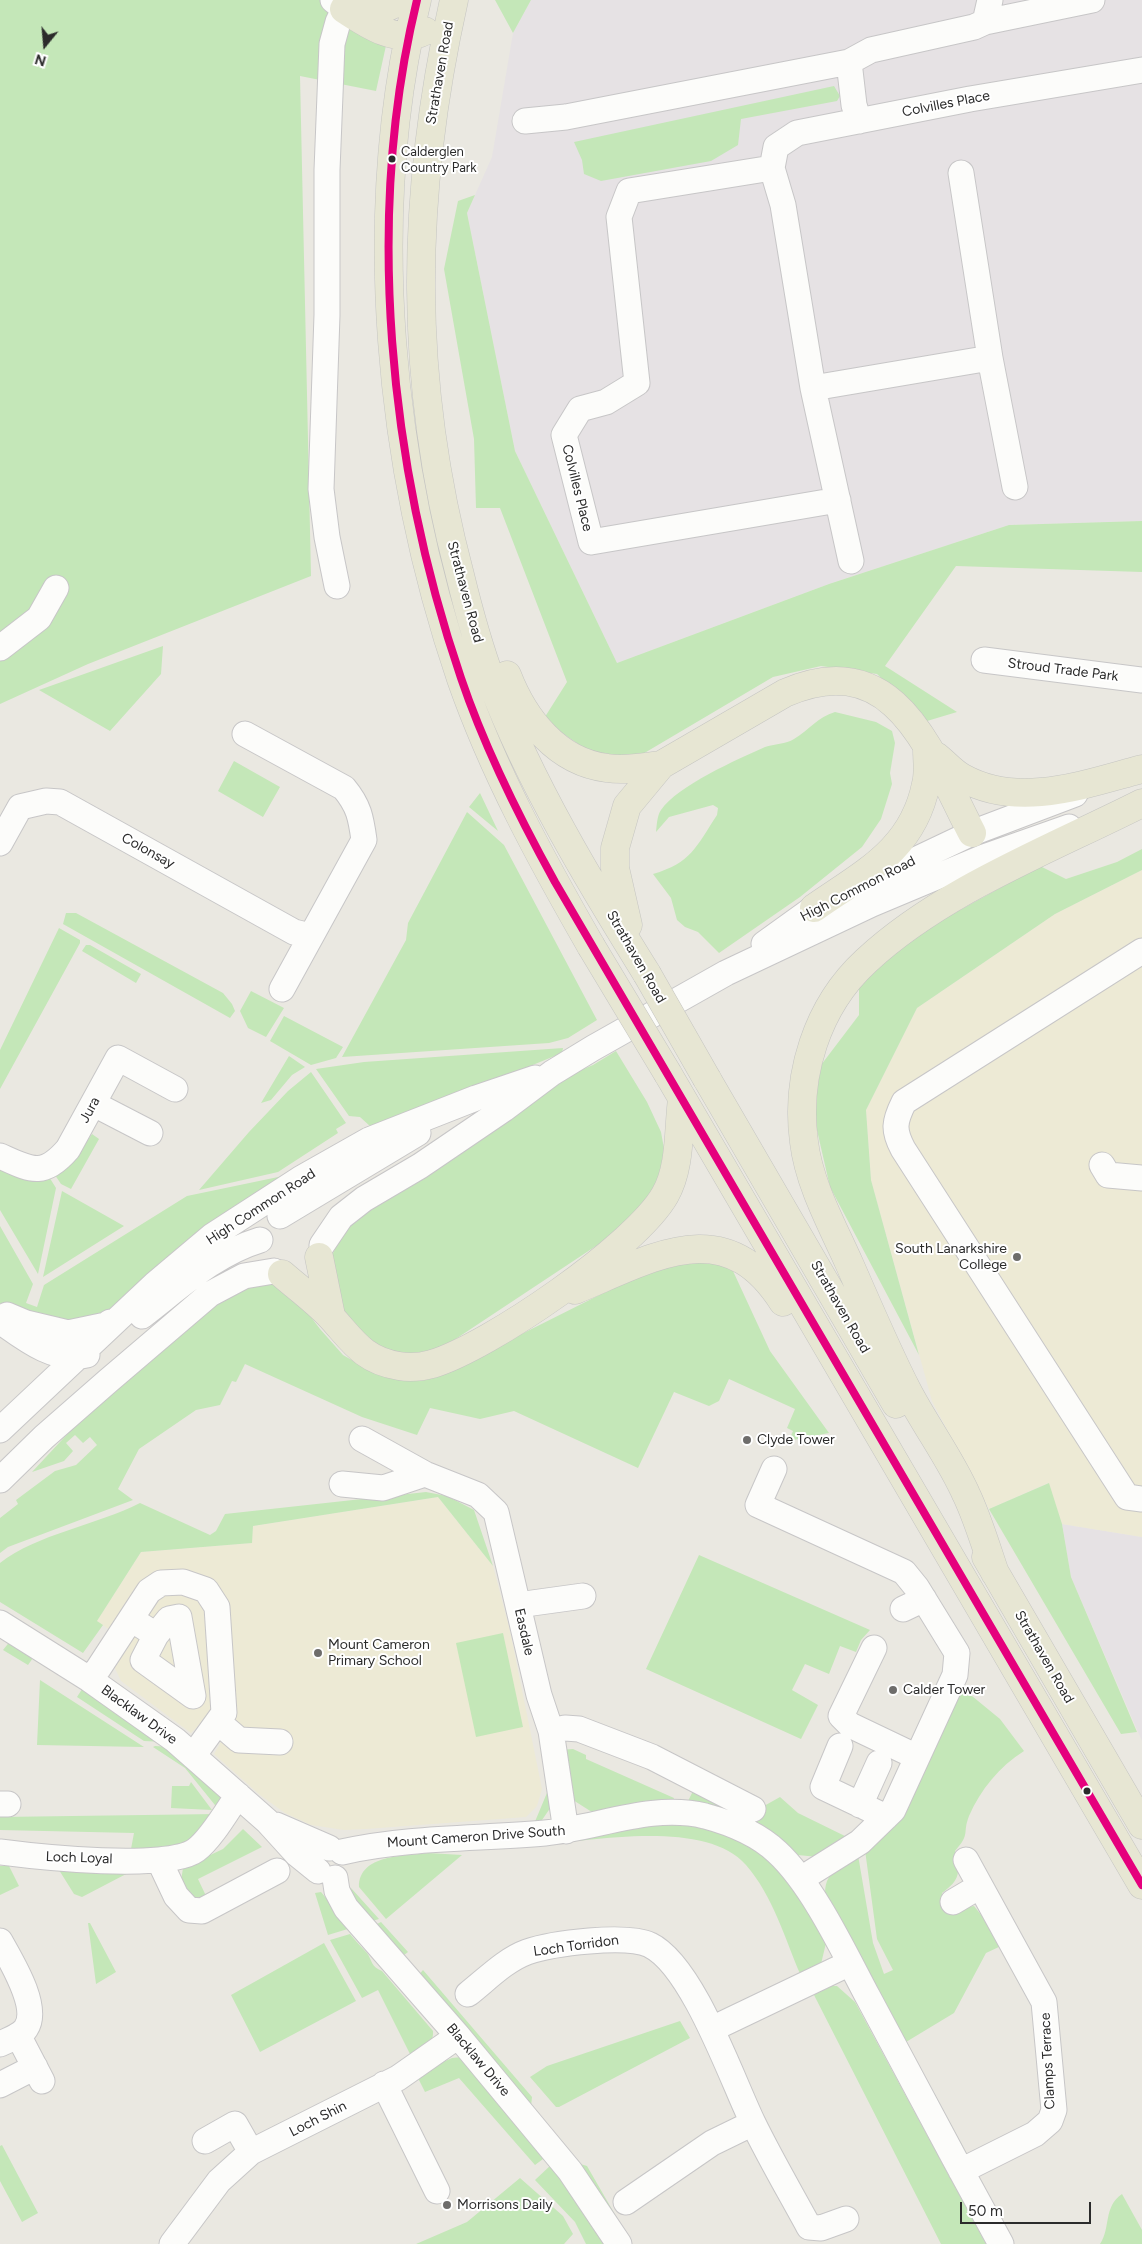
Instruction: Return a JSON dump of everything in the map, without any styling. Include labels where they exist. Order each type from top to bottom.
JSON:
[{"type":"main road","points":[[339,5],[373,11],[389,8],[400,0]]},
{"type":"main road","name":"Strathaven Road","points":[[417,0],[400,75],[390,172],[389,279],[403,435],[422,534],[453,654],[486,743],[534,844],[591,946],[668,1074],[1142,1885]]},
{"type":"main road","points":[[378,29],[408,37],[420,33],[434,23],[442,0]]},
{"type":"main road","name":"Strathaven Road","points":[[454,0],[431,118],[421,238],[420,298],[425,392],[438,480],[452,545],[477,641],[493,686],[554,813],[1142,1825]]},
{"type":"main road","points":[[339,5],[378,29],[390,41],[396,50],[400,75]]},
{"type":"main road","points":[[438,480],[511,685],[537,728],[551,743],[569,756],[589,765],[608,769],[661,765]]},
{"type":"main road","points":[[641,965],[615,868],[615,848],[627,806],[661,765],[785,693],[804,684],[834,680],[866,687],[894,702],[916,726],[972,833]]},
{"type":"main road","points":[[928,749],[962,778],[993,790],[1035,794],[1142,771]]},
{"type":"main road","points":[[814,908],[883,859],[903,840],[918,815],[927,783],[928,749]]},
{"type":"main road","points":[[995,1573],[966,1494],[907,1390],[817,1189],[804,1143],[802,1087],[813,1045],[824,1018],[849,979],[866,961],[907,928],[990,878],[1142,802]]},
{"type":"main road","points":[[278,1273],[330,1316],[349,1340],[369,1356],[397,1366],[410,1368],[430,1364],[460,1353],[542,1304],[624,1241],[655,1211],[666,1194],[674,1174],[682,1099]]},
{"type":"main road","points":[[542,1304],[670,1252],[703,1248],[738,1257],[764,1276],[776,1290],[841,1394],[908,1486]]},
{"type":"main road","points":[[320,1251],[330,1316]]},
{"type":"street","points":[[525,121],[566,117],[849,62],[871,50],[974,27],[987,11],[1092,0]]},
{"type":"street","points":[[337,586],[327,537],[321,489],[327,315],[327,170],[332,44],[338,22],[339,5]]},
{"type":"street","points":[[849,62],[854,105],[859,120]]},
{"type":"street","name":"Colvilles Place","points":[[838,500],[591,542],[564,435],[580,409],[606,402],[637,383],[619,217],[630,191],[772,168],[776,147],[797,133],[859,120],[1142,70]]},
{"type":"street","points":[[772,168],[783,205],[813,388],[851,561]]},
{"type":"street","points":[[961,173],[990,358],[1015,487]]},
{"type":"street","points":[[813,388],[990,358]]},
{"type":"street","points":[[0,648],[39,618],[56,588]]},
{"type":"street","name":"Stroud Trade Park","points":[[984,660],[1142,680]]},
{"type":"street","points":[[245,734],[344,788],[355,801],[361,819],[364,840],[282,989]]},
{"type":"street","name":"High Common Road","points":[[726,973],[814,908],[972,833],[1060,798],[1142,771]]},
{"type":"street","name":"Colonsay","points":[[0,843],[20,807],[46,801],[60,802],[294,932],[310,936]]},
{"type":"street","name":"High Common Road","points":[[320,1251],[342,1218],[364,1199],[428,1161],[504,1109],[552,1073],[726,973],[872,904],[984,857],[1142,802]]},
{"type":"street","points":[[972,833],[984,857]]},
{"type":"street","points":[[1142,951],[904,1102],[898,1113],[894,1133],[902,1149],[1127,1496],[1142,1499]]},
{"type":"street","name":"Jura","points":[[0,1156],[30,1170],[47,1167],[57,1162],[68,1149],[118,1058],[175,1089]]},
{"type":"street","name":"High Common Road","points":[[0,1430],[66,1365],[155,1284],[212,1236],[300,1179],[369,1140],[476,1098],[552,1073]]},
{"type":"street","name":"High Common Road","points":[[280,1216],[476,1098]]},
{"type":"street","points":[[94,1104],[150,1134]]},
{"type":"street","points":[[0,1480],[108,1381],[210,1294],[244,1276],[278,1273],[300,1274],[314,1265],[320,1251],[320,1235],[309,1220],[300,1215],[280,1216],[267,1225],[260,1240],[263,1257],[278,1273]]},
{"type":"street","name":"High Common Road","points":[[66,1365],[94,1353],[215,1259],[238,1247],[260,1240]]},
{"type":"street","points":[[0,1313],[26,1323],[68,1333],[106,1325],[155,1284]]},
{"type":"street","points":[[0,1321],[50,1352],[66,1365]]},
{"type":"street","points":[[0,1335],[66,1365],[108,1381]]},
{"type":"street","name":"Easdale","points":[[362,1439],[425,1474],[478,1495],[496,1512],[539,1695],[552,1731],[566,1831]]},
{"type":"street","points":[[774,1469],[758,1505],[904,1572],[914,1604],[957,1653],[955,1675],[892,1810],[860,1842],[801,1878]]},
{"type":"street","points":[[342,1484],[383,1488],[425,1474]]},
{"type":"street","points":[[90,1679],[149,1591],[161,1582],[183,1582],[206,1590],[217,1607],[224,1713],[192,1756]]},
{"type":"street","points":[[518,1606],[583,1596]]},
{"type":"street","points":[[131,1619],[156,1635]]},
{"type":"street","name":"Blacklaw Drive","points":[[0,1623],[90,1679],[142,1715],[267,1821],[297,1854],[327,1875],[346,1908],[458,2036],[570,2171],[619,2244]]},
{"type":"street","points":[[874,1648],[841,1716],[850,1725],[917,1757]]},
{"type":"street","points":[[218,1722],[239,1740],[280,1742]]},
{"type":"street","points":[[552,1731],[565,1728],[579,1729],[634,1750],[753,1809]]},
{"type":"street","points":[[840,1746],[823,1787],[886,1817]]},
{"type":"street","points":[[860,1805],[879,1763]]},
{"type":"street","name":"Loch Loyal","points":[[0,1852],[56,1859],[159,1860],[185,1857],[198,1849],[238,1795]]},
{"type":"street","name":"Mount Cameron Drive South","points":[[336,1850],[394,1843],[566,1831],[652,1812],[683,1812],[706,1816],[748,1831],[777,1852],[801,1878],[850,1963],[1001,2244]]},
{"type":"street","name":"Blacklaw Drive","points":[[267,1821],[336,1850]]},
{"type":"street","points":[[327,1875],[340,1876],[347,1867],[346,1856],[336,1850]]},
{"type":"street","points":[[159,1860],[176,1896],[189,1910],[202,1911],[277,1871]]},
{"type":"street","name":"Clamps Terrace","points":[[961,2171],[1035,2134],[1050,2121],[1054,2110],[1044,2002],[966,1860]]},
{"type":"street","points":[[953,1902],[980,1886]]},
{"type":"street","name":"Loch Torridon","points":[[468,1994],[508,1963],[526,1953],[552,1946],[633,1939],[651,1945],[667,1958],[712,2029],[753,2123],[809,2226],[821,2228],[846,2218]]},
{"type":"street","points":[[0,1942],[31,2008],[27,2027],[9,2039],[39,2074],[0,2085]]},
{"type":"street","points":[[712,2029],[850,1963]]},
{"type":"street","name":"Loch Shin","points":[[172,2244],[219,2181],[251,2152],[398,2078],[458,2036]]},
{"type":"street","points":[[384,2084],[437,2191]]},
{"type":"street","points":[[626,2202],[712,2143],[753,2123]]},
{"type":"street","points":[[205,2141],[235,2124],[251,2152]]},
{"type":"shaded area","points":[[531,0],[1142,0],[1142,521],[1009,525],[829,584],[617,663],[515,451],[467,213],[492,157],[513,33]]},
{"type":"shaded area","name":"South Lanarkshire College","points":[[1142,870],[1142,1537],[1062,1524],[1048,1483],[989,1509],[932,1401],[871,1180],[866,1110],[917,1008],[1055,914]]},
{"type":"shaded area","name":"Mount Cameron Primary School","points":[[438,1497],[493,1566],[510,1631],[542,1789],[537,1806],[526,1817],[344,1830],[311,1825],[285,1813],[260,1795],[214,1754],[221,1742],[200,1724],[191,1733],[121,1681],[113,1664],[127,1642],[97,1621],[141,1552],[251,1543],[253,1526]]},
{"type":"shaded area","points":[[1062,1524],[1142,1537],[1142,1741],[1071,1577]]},
{"type":"green space","points":[[0,0],[396,0],[376,91],[300,76],[311,576],[88,664],[0,704]]},
{"type":"green space","points":[[495,0],[531,0],[513,33]]},
{"type":"green space","points":[[834,86],[840,96],[837,101],[741,119],[738,145],[711,161],[601,181],[584,174],[582,160],[574,142]]},
{"type":"green space","points":[[475,195],[467,213],[515,451],[617,663],[829,584],[1009,525],[1142,521],[1142,572],[956,566],[885,666],[957,712],[927,721],[877,674],[821,666],[773,677],[641,755],[617,759],[590,752],[543,720],[567,682],[500,508],[476,508],[474,439],[444,269],[458,201]]},
{"type":"green space","points":[[163,646],[161,674],[110,731],[39,690]]},
{"type":"green space","points":[[835,712],[876,722],[892,731],[895,743],[890,773],[892,784],[881,819],[862,847],[800,897],[719,953],[698,932],[685,927],[677,920],[671,898],[653,874],[676,865],[698,845],[717,815],[718,808],[713,805],[669,817],[656,832],[660,812],[680,792],[709,774],[765,747],[791,741],[819,720]]},
{"type":"green space","points":[[234,761],[280,787],[263,817],[218,791]]},
{"type":"green space","points":[[480,793],[498,831],[469,807]]},
{"type":"green space","points":[[467,812],[504,845],[597,1020],[568,1038],[549,1043],[342,1057],[406,940],[408,923]]},
{"type":"green space","points":[[1142,849],[1142,870],[1055,914],[917,1008],[866,1110],[871,1180],[919,1355],[830,1187],[814,1117],[818,1069],[859,1015],[859,983],[911,937],[1040,866],[1066,879],[1117,862]]},
{"type":"green space","points":[[66,913],[76,913],[223,993],[235,1011],[230,1018],[63,924]]},
{"type":"green space","points":[[59,928],[80,940],[80,943],[0,1089],[0,1050]]},
{"type":"green space","points":[[86,945],[90,945],[141,974],[136,983],[82,951]]},
{"type":"green space","points":[[251,991],[284,1008],[266,1037],[248,1028],[240,1011]]},
{"type":"green space","points":[[284,1016],[343,1047],[336,1058],[311,1065],[270,1041]]},
{"type":"green space","points":[[563,1048],[562,1053],[474,1089],[371,1127],[360,1117],[349,1116],[316,1069],[364,1062]]},
{"type":"green space","points":[[616,1051],[647,1102],[661,1132],[665,1154],[657,1194],[599,1244],[439,1350],[397,1354],[378,1347],[345,1322],[332,1255],[346,1227],[358,1214],[574,1073],[593,1065]]},
{"type":"green space","points":[[289,1056],[305,1067],[292,1075],[271,1100],[261,1103]]},
{"type":"green space","points":[[311,1072],[346,1123],[336,1129],[338,1133],[278,1172],[199,1190],[249,1132],[288,1091]]},
{"type":"green space","points":[[92,1134],[99,1139],[71,1189],[61,1184],[55,1175],[71,1164]]},
{"type":"green space","points":[[0,1166],[46,1172],[56,1188],[38,1274],[0,1210]]},
{"type":"green space","points":[[283,1176],[95,1322],[33,1320],[0,1303],[0,1226],[33,1284],[26,1303],[37,1307],[44,1285],[187,1196]]},
{"type":"green space","points":[[62,1191],[124,1226],[43,1277]]},
{"type":"green space","points":[[675,1257],[726,1265],[733,1271],[770,1351],[829,1433],[793,1440],[790,1438],[793,1431],[787,1428],[795,1409],[729,1379],[719,1401],[709,1406],[674,1392],[638,1468],[514,1411],[480,1419],[430,1408],[417,1435],[362,1417],[245,1364],[236,1382],[232,1381],[220,1405],[196,1410],[139,1449],[118,1489],[133,1500],[8,1547],[0,1553],[0,1518],[18,1504],[16,1500],[55,1471],[76,1465],[97,1445],[90,1437],[83,1443],[75,1435],[66,1443],[73,1451],[64,1461],[32,1472],[73,1428],[233,1290],[274,1283],[292,1292],[320,1329],[343,1355],[369,1370],[446,1372]]},
{"type":"green space","points":[[1049,1483],[1062,1524],[1071,1577],[1137,1732],[1121,1734],[989,1509]]},
{"type":"green space","points":[[426,1492],[447,1496],[474,1510],[493,1566],[438,1497],[253,1526],[252,1543],[141,1552],[97,1621],[103,1625],[83,1653],[0,1602],[0,1563],[31,1544],[105,1518],[140,1503],[210,1535],[216,1531],[225,1514]]},
{"type":"green space","points":[[699,1555],[870,1630],[861,1640],[856,1652],[840,1646],[829,1674],[805,1664],[792,1690],[818,1705],[801,1739],[646,1669]]},
{"type":"green space","points":[[503,1633],[523,1727],[476,1737],[456,1643]]},
{"type":"green space","points":[[11,1640],[35,1655],[28,1665],[3,1650]]},
{"type":"green space","points":[[40,1680],[144,1747],[37,1745]]},
{"type":"green space","points":[[84,1686],[164,1742],[144,1741],[77,1697]]},
{"type":"green space","points":[[961,1687],[1000,1719],[1024,1751],[999,1771],[979,1797],[969,1816],[965,1837],[955,1851],[958,1875],[953,1884],[942,1893],[951,1910],[974,1906],[990,1926],[1001,1946],[986,1953],[954,2013],[906,2042],[967,2154],[957,2147],[826,1902],[825,1892],[828,1878],[832,1873],[858,1855],[873,1943],[884,1974],[893,1970],[877,1939],[865,1850],[891,1829],[910,1804]]},
{"type":"green space","points":[[153,1747],[170,1747],[219,1792],[221,1800],[219,1810],[185,1768]]},
{"type":"green space","points":[[573,1749],[586,1755],[586,1759],[674,1798],[673,1803],[595,1814],[573,1800],[559,1750]]},
{"type":"green space","points":[[191,1782],[212,1810],[171,1808],[172,1786],[189,1786]]},
{"type":"green space","points":[[549,1788],[553,1804],[542,1820],[534,1824]]},
{"type":"green space","points":[[693,1791],[748,1815],[780,1797],[798,1813],[851,1839],[818,1857],[798,1855],[687,1803]]},
{"type":"green space","points":[[217,1814],[197,1836],[188,1842],[180,1846],[160,1849],[131,1849],[134,1833],[0,1830],[0,1817]]},
{"type":"green space","points":[[678,1819],[730,1835],[758,1852],[794,1883],[826,1943],[821,1964],[801,1976],[778,1918],[764,1890],[746,1865],[728,1850],[704,1842],[676,1837],[645,1836],[614,1837],[534,1846]]},
{"type":"green space","points":[[243,1829],[262,1847],[198,1879],[207,1898],[192,1898],[181,1881],[183,1868],[223,1849]]},
{"type":"green space","points":[[428,1853],[462,1855],[386,1919],[359,1887],[361,1876],[367,1868],[385,1859]]},
{"type":"green space","points":[[0,1866],[9,1866],[19,1886],[0,1895]]},
{"type":"green space","points":[[59,1870],[130,1872],[82,1897],[74,1894]]},
{"type":"green space","points":[[351,1888],[379,1919],[369,1922],[353,1900]]},
{"type":"green space","points":[[321,1892],[351,1928],[328,1935],[315,1893]]},
{"type":"green space","points":[[381,1922],[408,1952],[400,1958],[373,1926]]},
{"type":"green space","points":[[88,1923],[90,1923],[116,1972],[96,1984]]},
{"type":"green space","points":[[350,1934],[367,1953],[374,1965],[382,1971],[433,2031],[432,2040],[426,2046],[410,2054],[378,1990],[362,1998],[330,1940]]},
{"type":"green space","points":[[324,1943],[356,2001],[260,2052],[231,1995]]},
{"type":"green space","points":[[423,1970],[532,2097],[531,2106],[417,1977]]},
{"type":"green space","points":[[826,1986],[837,1986],[855,2002],[986,2244],[941,2244],[814,1995]]},
{"type":"green space","points":[[680,2021],[690,2038],[559,2107],[556,2107],[530,2077],[547,2066]]},
{"type":"green space","points":[[462,2057],[547,2156],[535,2165],[459,2078],[425,2092],[416,2074],[452,2058]]},
{"type":"green space","points":[[2,2145],[38,2213],[22,2222],[0,2181],[0,2146]]},
{"type":"green space","points":[[577,2163],[587,2166],[632,2244],[627,2244]]},
{"type":"green space","points":[[552,2164],[608,2244],[586,2244],[575,2222],[535,2180]]},
{"type":"green space","points":[[520,2178],[563,2216],[573,2234],[564,2244],[416,2244],[467,2222]]},
{"type":"green space","points":[[1122,2194],[1142,2230],[1142,2244],[1100,2244],[1112,2205]]},
{"type":"transit line","points":[[417,0],[401,83],[391,168],[389,254],[392,341],[401,428],[416,514],[436,597],[470,704],[503,782],[555,882],[1142,1885]]},
{"type":"place","name":"Calderglen Country Park","points":[[392,159]]},
{"type":"place","name":"South Lanarkshire College","points":[[1017,1257]]},
{"type":"place","name":"Clyde Tower","points":[[747,1440]]},
{"type":"place","name":"Mount Cameron Primary School","points":[[318,1653]]},
{"type":"place","name":"Calder Tower","points":[[893,1690]]},
{"type":"place","name":"Morrisons Daily","points":[[447,2205]]}]
